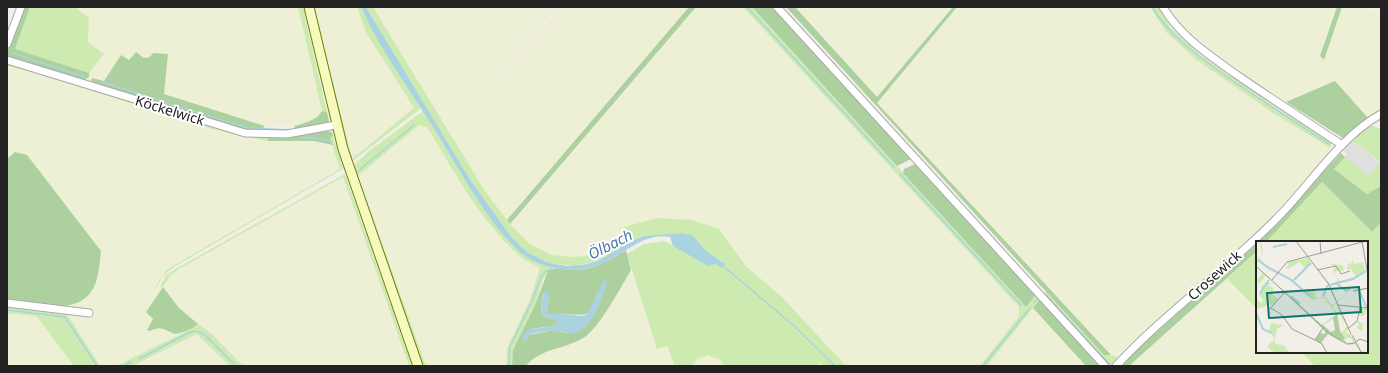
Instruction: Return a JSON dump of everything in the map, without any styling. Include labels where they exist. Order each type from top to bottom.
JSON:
[{"type":"main road","points":[[309,7],[336,125],[418,366]]},
{"type":"street","points":[[7,44],[21,7]]},
{"type":"street","points":[[777,7],[1105,366]]},
{"type":"street","points":[[1163,7],[1178,29],[1201,50],[1262,93],[1342,145]]},
{"type":"street","name":"Köckelwick","points":[[7,60],[245,133],[287,134],[336,125]]},
{"type":"street","name":"Crosewick","points":[[1116,366],[1138,343],[1258,236],[1286,208],[1342,145],[1364,125],[1381,114]]},
{"type":"street","points":[[7,303],[89,313]]},
{"type":"shaded area","points":[[1348,141],[1357,144],[1380,163],[1369,177],[1345,157],[1347,154],[1343,151],[1343,147]]},
{"type":"green space","points":[[23,7],[30,7],[15,49],[89,73],[89,77],[84,80],[8,57],[7,49]]},
{"type":"green space","points":[[30,7],[75,7],[89,18],[88,42],[104,54],[89,73],[15,49]]},
{"type":"green space","points":[[75,7],[298,7],[322,111],[310,121],[294,126],[265,126],[164,94],[168,54],[129,60],[104,81],[89,77],[89,73],[104,54],[88,42],[89,18]]},
{"type":"green space","points":[[298,7],[303,7],[327,112],[322,111]]},
{"type":"green space","points":[[311,7],[314,7],[352,159],[414,108],[366,32],[357,7],[361,7],[377,37],[421,108],[354,160],[349,158]]},
{"type":"green space","points":[[314,7],[357,7],[366,32],[415,108],[352,159],[340,117]]},
{"type":"green space","points":[[366,7],[373,7],[485,191],[510,224],[530,244],[552,255],[571,257],[586,256],[621,237],[624,245],[598,261],[576,266],[549,263],[527,252],[510,235],[469,178]]},
{"type":"green space","points":[[373,7],[556,7],[532,37],[512,56],[494,69],[495,71],[524,49],[560,7],[689,7],[507,220],[485,191]]},
{"type":"green space","points":[[689,7],[696,7],[510,224],[507,220]]},
{"type":"green space","points":[[696,7],[743,7],[1019,307],[1019,316],[980,366],[846,366],[781,296],[746,265],[718,229],[624,227],[621,237],[586,256],[571,257],[552,255],[530,244],[510,224]]},
{"type":"green space","points":[[743,7],[752,7],[1026,307],[1036,295],[1040,299],[987,366],[980,366],[1019,316],[1019,307]]},
{"type":"green space","points":[[752,7],[772,7],[911,159],[897,166]]},
{"type":"green space","points":[[786,7],[795,7],[877,97],[953,7],[957,7],[877,103],[1111,355],[1104,355]]},
{"type":"green space","points":[[795,7],[953,7],[877,97]]},
{"type":"green space","points":[[957,7],[1150,7],[1166,32],[1273,113],[1330,148],[1322,162],[1266,223],[1116,356],[1111,355],[877,103]]},
{"type":"green space","points":[[1150,7],[1158,7],[1171,28],[1202,56],[1278,109],[1332,142],[1330,148],[1273,113],[1198,61],[1166,32]]},
{"type":"green space","points":[[1169,7],[1337,7],[1320,56],[1324,60],[1342,7],[1359,7],[1381,12],[1381,123],[1369,119],[1335,81],[1286,102],[1208,48],[1178,22]]},
{"type":"green space","points":[[1337,7],[1342,7],[1324,60],[1320,56]]},
{"type":"green space","points":[[136,52],[144,58],[150,57],[153,53],[168,54],[164,94],[265,126],[259,132],[248,131],[91,82],[92,78],[104,81],[121,55],[129,60]]},
{"type":"green space","points":[[7,62],[256,136],[269,137],[267,141],[212,129],[33,72],[7,66]]},
{"type":"green space","points":[[7,66],[33,72],[238,136],[267,141],[314,141],[333,145],[341,169],[166,270],[155,287],[163,287],[171,275],[179,269],[343,177],[409,366],[243,366],[212,334],[198,324],[116,366],[100,366],[65,311],[66,307],[82,302],[96,282],[15,152],[7,159]]},
{"type":"green space","points":[[1335,81],[1369,119],[1346,140],[1286,102]]},
{"type":"green space","points":[[322,111],[327,112],[329,121],[327,124],[296,131],[294,126],[306,123]]},
{"type":"green space","points":[[423,111],[467,184],[491,220],[520,251],[551,269],[543,280],[535,305],[513,350],[512,366],[506,366],[507,348],[529,302],[540,268],[522,258],[492,227],[469,195],[427,127],[419,125],[358,176],[426,366],[421,366],[352,167],[369,151]]},
{"type":"green space","points":[[1368,124],[1381,129],[1381,186],[1367,194],[1334,169],[1345,157],[1369,176],[1380,162],[1357,144],[1348,141]]},
{"type":"green space","points":[[419,125],[427,127],[472,198],[500,235],[520,256],[541,268],[529,302],[507,348],[506,366],[426,366],[358,176]]},
{"type":"green space","points":[[326,131],[332,132],[333,136],[330,138],[333,145],[314,141],[267,141],[269,137],[293,137]]},
{"type":"green space","points":[[333,136],[343,168],[341,170],[174,267],[163,276],[157,287],[155,287],[166,270],[340,169],[330,138]]},
{"type":"green space","points":[[15,152],[27,155],[101,251],[99,271],[96,282],[90,294],[81,301],[70,305],[45,306],[7,300],[7,159]]},
{"type":"green space","points":[[1341,153],[1345,157],[1334,169],[1367,194],[1381,186],[1381,222],[1372,232],[1322,182],[1267,241],[1259,241]]},
{"type":"green space","points":[[915,164],[1036,295],[1026,307],[903,173],[904,169]]},
{"type":"green space","points":[[345,174],[412,366],[409,366],[343,177],[179,269],[171,275],[163,287],[160,287],[166,275],[177,268]]},
{"type":"green space","points":[[1322,182],[1372,232],[1381,222],[1381,366],[1315,366],[1302,353],[1368,353],[1368,241],[1267,241]]},
{"type":"green space","points":[[658,218],[692,220],[719,229],[746,266],[781,296],[846,366],[824,366],[821,363],[818,366],[725,366],[720,360],[708,355],[698,359],[691,366],[675,366],[667,346],[657,349],[627,254],[644,244],[665,241],[702,260],[717,263],[723,262],[705,250],[695,239],[681,233],[644,236],[627,243],[622,232],[624,227]]},
{"type":"green space","points":[[1256,244],[1256,253],[1129,366],[1122,366],[1133,353]]},
{"type":"green space","points":[[626,250],[631,270],[596,326],[583,338],[576,342],[538,356],[531,360],[526,366],[512,366],[513,350],[535,305],[548,271],[556,268],[591,268]],"holes":[[[597,293],[600,299],[597,308],[567,333],[553,330],[529,335],[531,329],[552,326],[559,322],[555,319],[542,316],[541,306],[543,294],[549,295],[546,314],[584,314],[590,310]]]},
{"type":"green space","points":[[1256,253],[1256,308],[1227,279]]},
{"type":"green space","points":[[631,270],[657,349],[667,345],[675,366],[526,366],[532,358],[606,313]]},
{"type":"green space","points":[[1227,279],[1256,308],[1256,353],[1302,353],[1315,366],[1129,366]]},
{"type":"green space","points":[[163,287],[179,308],[198,324],[193,328],[175,334],[160,328],[150,331],[147,330],[153,319],[146,312]]},
{"type":"green space","points":[[1046,291],[1104,355],[1116,356],[1120,359],[1114,366],[1107,366],[1043,296]]},
{"type":"green space","points":[[1040,299],[1100,366],[1086,366],[1033,308]]},
{"type":"green space","points":[[7,304],[65,311],[100,366],[74,366],[38,318],[35,316],[7,313]]},
{"type":"green space","points":[[1033,308],[1086,366],[987,366]]},
{"type":"green space","points":[[7,313],[35,316],[38,318],[74,366],[7,366]]},
{"type":"green space","points":[[198,324],[212,334],[243,366],[230,366],[197,334],[132,366],[116,366],[185,332]]},
{"type":"green space","points":[[197,334],[230,366],[132,366]]},
{"type":"green space","points":[[708,355],[720,360],[725,366],[691,366],[698,359]]},
{"type":"water","points":[[361,7],[366,7],[469,178],[510,235],[527,252],[549,263],[567,266],[583,265],[598,261],[627,243],[644,236],[681,233],[692,235],[705,250],[725,264],[722,268],[715,264],[708,266],[673,246],[670,237],[661,236],[645,239],[604,262],[584,269],[568,270],[555,268],[543,265],[526,257],[507,239],[482,207],[375,36]]},
{"type":"water","points":[[604,279],[607,283],[598,306],[590,322],[584,328],[578,332],[570,333],[560,331],[539,332],[529,335],[527,342],[523,340],[522,338],[527,330],[552,326],[559,322],[555,319],[542,316],[541,306],[544,292],[548,292],[549,295],[546,314],[585,315],[590,309]]},
{"type":"waterway","points":[[747,7],[894,167]]},
{"type":"waterway","points":[[1152,7],[1168,28],[1196,54],[1265,103],[1329,144]]},
{"type":"waterway","points":[[12,53],[85,77]]},
{"type":"waterway","points":[[102,82],[159,100]]},
{"type":"waterway","points":[[166,103],[248,128],[293,130]]},
{"type":"waterway","points":[[358,171],[414,125]]},
{"type":"waterway","points":[[304,138],[315,138],[330,141]]},
{"type":"waterway","points":[[900,174],[1021,305]]},
{"type":"waterway","name":"Ölbach","points":[[722,265],[793,325],[835,366]]},
{"type":"waterway","points":[[509,366],[510,347],[533,299],[540,279],[545,272],[552,268]]},
{"type":"waterway","points":[[1046,295],[1110,365]]},
{"type":"waterway","points":[[1034,302],[1037,299]]},
{"type":"waterway","points":[[983,366],[1030,308]]},
{"type":"waterway","points":[[7,310],[65,317],[97,366]]},
{"type":"waterway","points":[[139,359],[190,332],[196,331],[204,334],[236,366]]},
{"type":"waterway","points":[[124,366],[131,362]]}]
